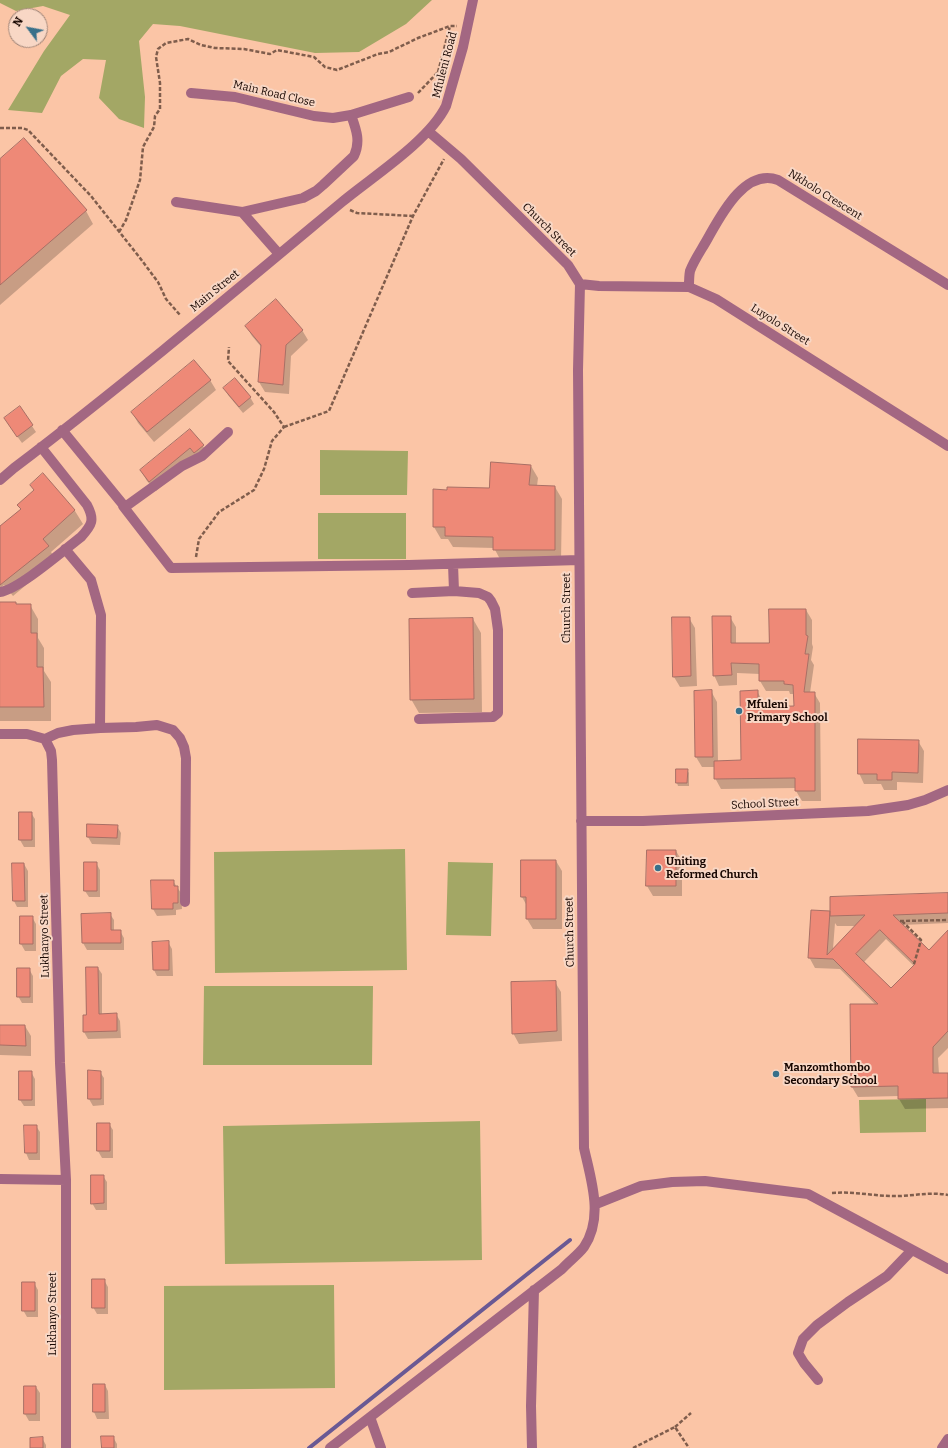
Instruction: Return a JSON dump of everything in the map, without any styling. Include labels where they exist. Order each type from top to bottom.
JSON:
[{"type":"street","name":"Mfuleni Road","points":[[428,131],[442,115],[446,106],[463,47],[473,0]]},
{"type":"street","name":"Main Road Close","points":[[191,93],[235,97],[322,118],[351,115],[409,97]]},
{"type":"street","points":[[176,202],[242,212],[303,198],[316,191],[354,156],[357,149],[357,135],[351,115]]},
{"type":"street","name":"Main Street","points":[[0,480],[402,154],[428,131]]},
{"type":"street","name":"Church Street","points":[[330,1448],[562,1269],[583,1247],[593,1227],[596,1204],[584,1148],[578,370],[580,284],[568,265],[461,159],[428,131]]},
{"type":"street","name":"Nkholo Crescent","points":[[689,287],[690,273],[693,264],[721,216],[741,190],[758,179],[765,178],[778,180],[948,285]]},
{"type":"street","points":[[242,212],[279,254]]},
{"type":"street","name":"Luyolo Street","points":[[580,284],[599,286],[689,287],[716,299],[948,446]]},
{"type":"street","points":[[62,430],[171,568],[453,564],[579,560]]},
{"type":"street","points":[[123,506],[126,507],[182,466],[202,456],[228,432]]},
{"type":"street","points":[[0,592],[16,586],[81,537],[88,530],[92,521],[92,514],[73,487],[41,447]]},
{"type":"street","name":"Main Street","points":[[0,470],[14,468]]},
{"type":"street","points":[[65,549],[91,580],[101,615],[100,728]]},
{"type":"street","points":[[453,564],[454,592]]},
{"type":"street","points":[[412,593],[454,592],[479,593],[484,595],[488,597],[495,609],[498,630],[498,713],[493,717],[419,719]]},
{"type":"street","points":[[0,734],[27,734],[45,739],[73,730],[100,728],[157,725],[173,730],[180,738],[184,747],[186,758],[186,902]]},
{"type":"street","name":"Lukhanyo Street","points":[[45,739],[51,751],[52,760],[60,1063],[66,1180],[66,1448]]},
{"type":"street","name":"School Street","points":[[581,821],[643,821],[868,811],[908,805],[925,800],[948,790]]},
{"type":"street","points":[[0,1179],[66,1180]]},
{"type":"street","points":[[596,1204],[641,1186],[672,1182],[705,1181],[808,1194],[948,1269]]},
{"type":"street","points":[[818,1380],[798,1353],[803,1339],[831,1314],[887,1276],[912,1250]]},
{"type":"street","points":[[532,1448],[531,1406],[534,1290]]},
{"type":"street","points":[[370,1417],[381,1448]]},
{"type":"street","points":[[942,1448],[948,1439]]},
{"type":"path","points":[[119,232],[126,220],[140,180],[143,148],[154,127],[155,116],[160,109],[160,83],[156,57],[158,49],[166,42],[188,39],[201,45],[215,48],[230,50],[244,49],[270,54],[277,50],[314,56],[325,67],[337,70],[378,54],[389,52],[418,38],[450,26],[457,26]]},
{"type":"path","points":[[409,97],[418,94],[438,72],[450,26]]},
{"type":"path","points":[[438,72],[445,74]]},
{"type":"path","points":[[0,128],[22,128],[28,130],[91,196],[158,282],[166,299],[180,315]]},
{"type":"path","points":[[194,567],[199,538],[219,512],[254,490],[264,469],[272,441],[284,427],[329,411],[413,216],[444,157]]},
{"type":"path","points":[[348,209],[357,212],[413,216]]},
{"type":"path","points":[[229,348],[228,361],[274,412],[284,427]]},
{"type":"path","points":[[914,964],[921,940],[901,921],[948,920]]},
{"type":"path","points":[[831,1193],[846,1192],[878,1196],[902,1196],[924,1193],[948,1195]]},
{"type":"path","points":[[633,1448],[675,1427],[690,1413]]},
{"type":"path","points":[[675,1427],[689,1448]]},
{"type":"green space","points":[[0,0],[432,0],[406,24],[359,52],[315,53],[180,26],[153,24],[139,41],[145,97],[144,128],[119,119],[99,98],[106,60],[83,59],[61,76],[42,113],[8,110],[44,51],[48,48],[48,45],[70,15],[43,6],[32,8],[10,8],[0,3]]},
{"type":"green space","points":[[320,450],[408,451],[407,495],[320,495]]},
{"type":"green space","points":[[318,513],[406,513],[406,559],[318,559]]},
{"type":"green space","points":[[405,849],[407,970],[215,973],[214,852]]},
{"type":"green space","points":[[448,862],[493,863],[491,936],[446,935]]},
{"type":"green space","points":[[204,986],[373,986],[372,1065],[203,1065]]},
{"type":"green space","points":[[926,1099],[926,1132],[860,1133],[859,1100]]},
{"type":"green space","points":[[480,1121],[482,1260],[225,1264],[223,1126]]},
{"type":"green space","points":[[334,1285],[335,1388],[164,1390],[164,1286]]},
{"type":"building","points":[[24,138],[87,210],[0,285],[0,159]]},
{"type":"building","points":[[276,299],[303,330],[286,345],[283,385],[258,382],[261,345],[245,326]]},
{"type":"building","points":[[194,360],[211,380],[147,432],[131,412]]},
{"type":"building","points":[[235,378],[251,397],[239,407],[223,388]]},
{"type":"building","points":[[20,406],[33,425],[17,437],[4,418]]},
{"type":"building","points":[[190,429],[204,445],[194,453],[190,448],[149,482],[140,470]]},
{"type":"building","points":[[491,462],[531,465],[529,485],[555,486],[555,550],[493,550],[493,537],[445,536],[445,527],[433,527],[433,489],[447,490],[447,487],[489,488]]},
{"type":"building","points":[[43,473],[75,510],[43,539],[49,546],[0,585],[0,526],[21,509],[17,505],[34,490],[30,485]]},
{"type":"building","points":[[0,602],[31,604],[31,633],[37,633],[37,667],[43,667],[44,707],[0,707]]},
{"type":"building","points":[[769,609],[806,609],[806,635],[808,636],[805,654],[809,654],[804,692],[815,692],[815,791],[795,791],[795,778],[714,779],[714,761],[741,760],[740,691],[758,690],[758,707],[794,706],[793,685],[784,684],[784,681],[759,681],[759,664],[731,663],[732,675],[713,676],[712,616],[731,616],[731,643],[769,643]]},
{"type":"building","points":[[672,617],[690,617],[691,676],[673,677]]},
{"type":"building","points":[[473,618],[474,699],[410,700],[409,619]]},
{"type":"building","points":[[712,690],[713,757],[695,757],[694,691]]},
{"type":"building","points":[[858,739],[919,740],[918,773],[892,772],[892,780],[877,780],[877,774],[858,774]]},
{"type":"building","points":[[676,769],[688,769],[687,783],[676,783]]},
{"type":"building","points":[[19,812],[32,812],[32,840],[19,840]]},
{"type":"building","points":[[87,824],[118,825],[117,838],[87,837]]},
{"type":"building","points":[[647,850],[676,850],[676,886],[646,886]]},
{"type":"building","points":[[521,860],[556,860],[556,919],[526,919],[526,897],[521,897]]},
{"type":"building","points":[[84,862],[97,862],[97,891],[84,891]]},
{"type":"building","points":[[12,863],[24,863],[25,901],[13,901]]},
{"type":"building","points":[[151,880],[174,880],[174,886],[178,886],[178,903],[173,903],[173,909],[152,909]]},
{"type":"building","points":[[948,893],[948,913],[893,915],[929,950],[948,930],[948,1031],[933,1047],[933,1073],[948,1073],[948,1098],[898,1099],[898,1086],[851,1087],[850,1004],[878,1004],[833,959],[808,958],[811,910],[830,911],[830,897]],"holes":[[[830,911],[830,916],[865,915],[827,955]],[[880,930],[915,964],[891,988],[856,954]]]},
{"type":"building","points":[[111,913],[111,930],[121,930],[121,943],[82,943],[81,914]]},
{"type":"building","points":[[20,916],[33,916],[33,944],[20,944]]},
{"type":"building","points":[[169,941],[169,970],[153,970],[152,942]]},
{"type":"building","points":[[86,967],[98,967],[99,1014],[117,1013],[117,1031],[83,1032],[83,1015],[86,1015]]},
{"type":"building","points":[[17,968],[30,968],[30,997],[17,997]]},
{"type":"building","points":[[556,981],[557,1031],[512,1034],[511,982]]},
{"type":"building","points":[[0,1025],[25,1025],[26,1046],[0,1045]]},
{"type":"building","points":[[88,1070],[101,1071],[101,1099],[88,1099]]},
{"type":"building","points":[[19,1071],[32,1071],[32,1100],[19,1100]]},
{"type":"building","points":[[97,1123],[110,1123],[110,1151],[97,1151]]},
{"type":"building","points":[[24,1125],[37,1125],[37,1153],[25,1153]]},
{"type":"building","points":[[91,1175],[104,1175],[104,1203],[91,1204]]},
{"type":"building","points":[[92,1279],[105,1279],[105,1308],[92,1308]]},
{"type":"building","points":[[22,1282],[35,1282],[35,1311],[22,1311]]},
{"type":"building","points":[[93,1384],[105,1384],[105,1412],[93,1412]]},
{"type":"building","points":[[24,1386],[36,1386],[36,1414],[24,1414]]},
{"type":"building","points":[[101,1436],[114,1436],[114,1448],[102,1448]]},
{"type":"building","points":[[43,1437],[43,1448],[30,1448],[30,1438]]},
{"type":"waterway","points":[[309,1448],[570,1240]]},
{"type":"place","name":"Mfuleni Primary School","points":[[739,711]]},
{"type":"place","name":"Uniting Reformed Church","points":[[658,868]]},
{"type":"place","name":"Manzomthombo Secondary School","points":[[776,1074]]}]
